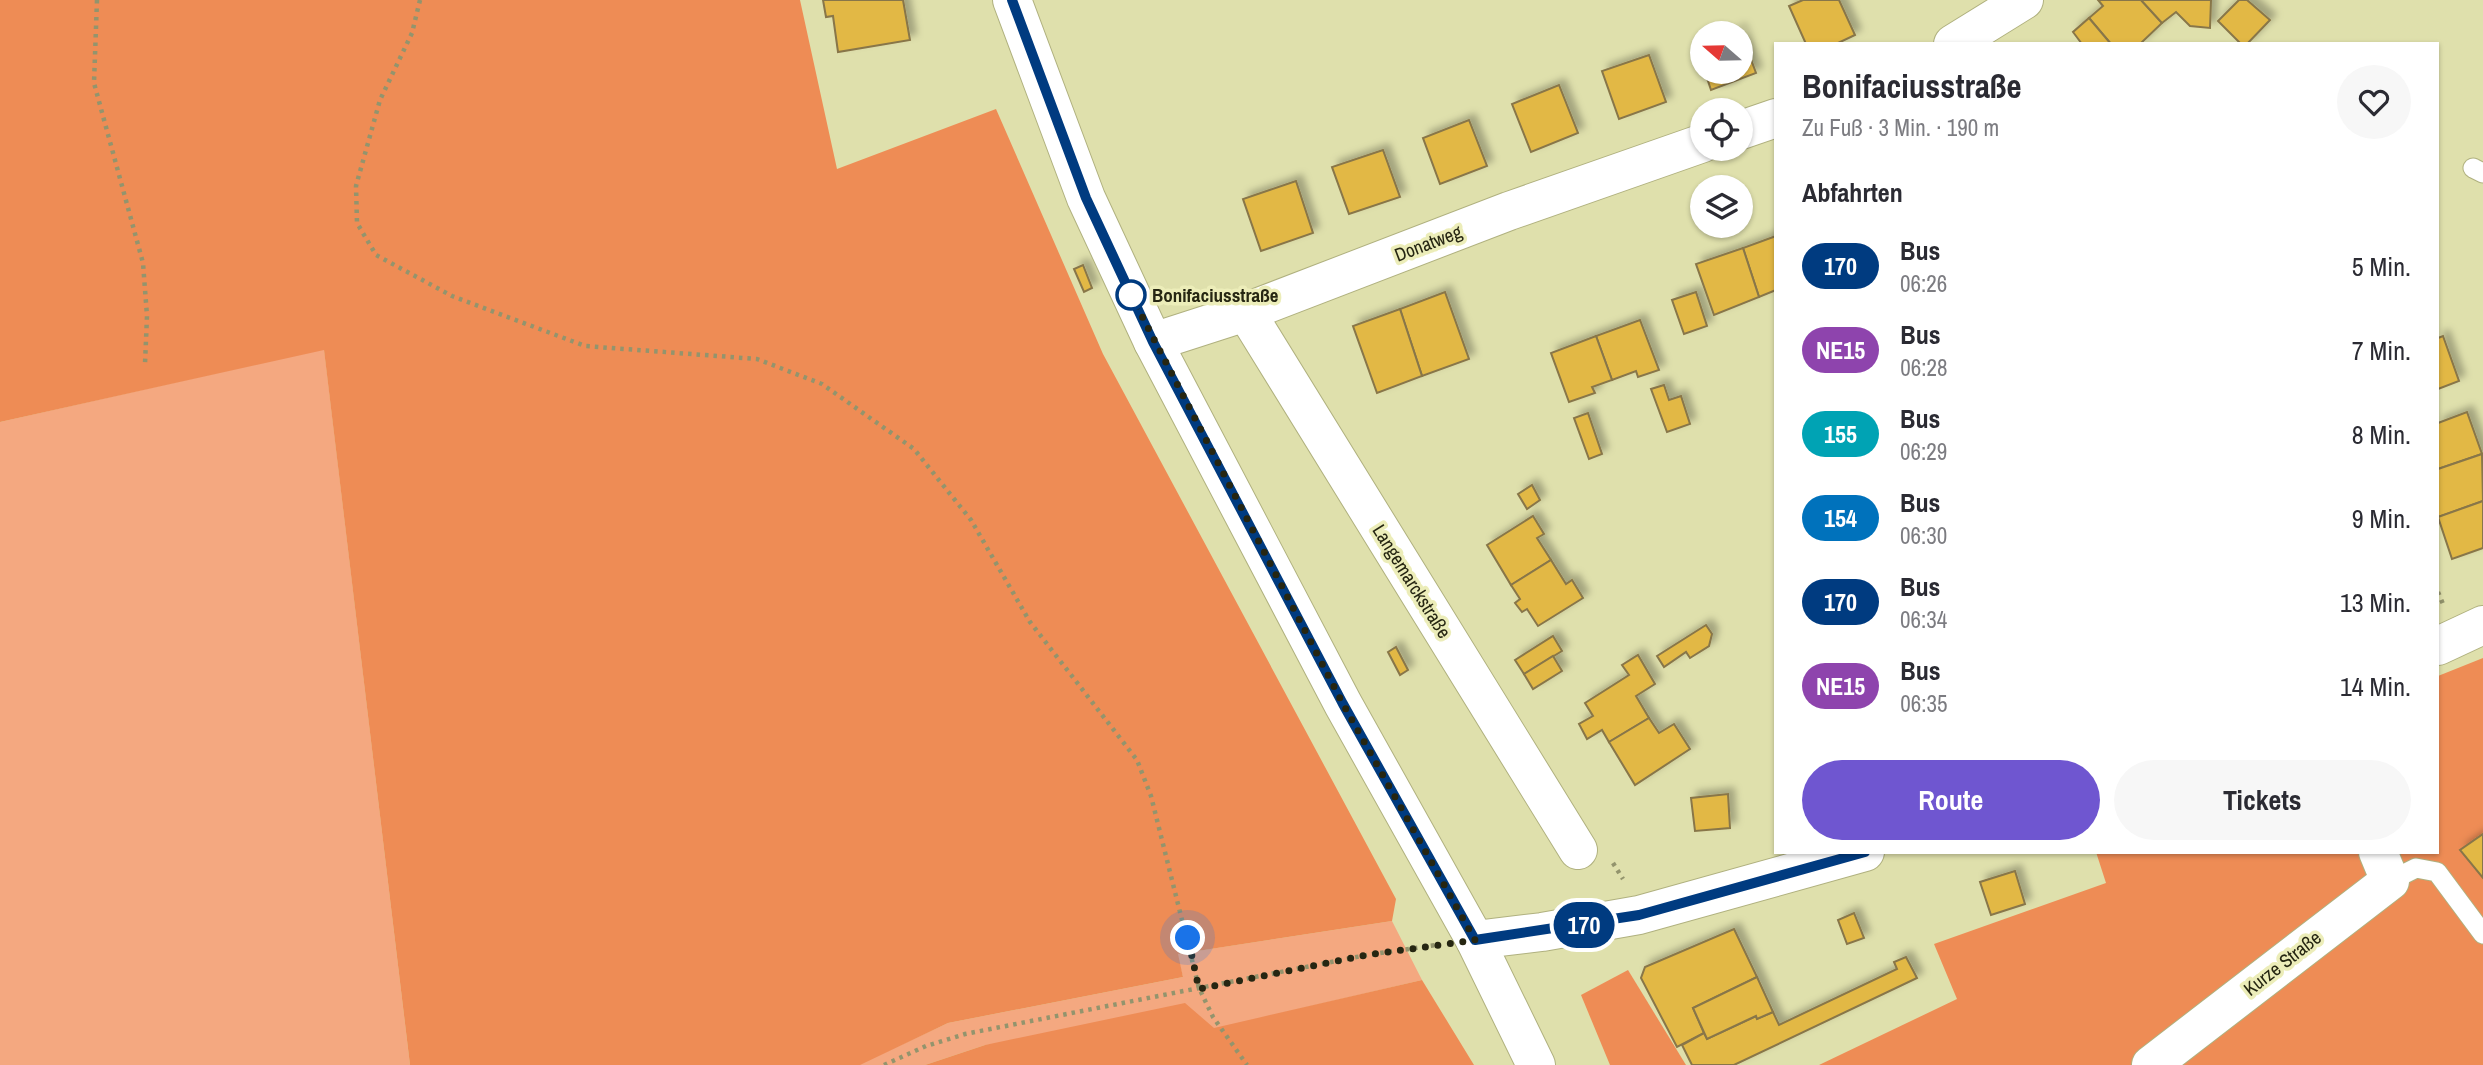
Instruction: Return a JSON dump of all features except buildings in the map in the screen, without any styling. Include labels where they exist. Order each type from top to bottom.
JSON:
[{"type":"street","points":[[1012,0],[1086,198],[1153,342],[1343,704],[1475,940],[1536,1065]]},
{"type":"street","points":[[1957,42],[2000,18],[2024,0]]},
{"type":"street","points":[[1753,126],[1774,119]]},
{"type":"street","name":"Donatweg","points":[[1153,342],[1246,312],[1509,211],[1690,148]]},
{"type":"street","name":"Langemarckstraße","points":[[1246,312],[1578,850]]},
{"type":"street","points":[[2439,646],[2483,625]]},
{"type":"street","points":[[1475,940],[1639,915],[1858,854]]},
{"type":"street","name":"Kurze Straße","points":[[2151,1065],[2384,867]]},
{"type":"lane","points":[[2384,867],[2437,872],[2483,934]]},
{"type":"path","points":[[97,0],[94,83],[98,107],[131,212],[142,263],[147,316],[145,364]]},
{"type":"path","points":[[420,0],[412,33],[380,100],[356,186],[357,223],[376,255],[452,296],[586,346],[757,359],[822,384],[914,449],[971,520],[1037,632],[1137,760],[1154,809],[1199,989],[1213,1017],[1248,1065]]},
{"type":"path","points":[[1578,850],[1605,848],[1626,883],[1639,915]]},
{"type":"path","points":[[884,1065],[926,1046],[965,1034],[1367,955],[1475,940]]},
{"type":"shaded area","points":[[0,0],[800,0],[837,169],[996,109],[1103,354],[1396,899],[1392,921],[1178,954],[1183,977],[948,1023],[860,1065],[410,1065],[324,350],[0,422]]},
{"type":"shaded area","points":[[324,349],[410,1065],[0,1065],[0,422]]},
{"type":"shaded area","points":[[2483,658],[2483,1065],[1819,1065],[1957,999],[1934,944],[2106,883],[2097,854],[2439,854],[2439,676]]},
{"type":"shaded area","points":[[1392,921],[1422,980],[1214,1029],[985,1045],[925,1065],[858,1065],[948,1023],[1183,977],[1177,954]]},
{"type":"shaded area","points":[[1628,970],[1686,1065],[1610,1065],[1581,995]]},
{"type":"shaded area","points":[[1422,980],[1474,1065],[925,1065],[985,1045],[1185,1003],[1214,1028]]},
{"type":"bus line","name":"170","points":[[1012,0],[1064,145],[1115,263],[1153,342],[1343,704],[1475,940],[1542,932],[1639,915],[1860,854]]},
{"type":"place","name":"Bonifaciusstraße","points":[[1131,295]]},
{"type":"route","points":[[1131,295],[1343,704],[1475,940],[1367,955],[1199,989],[1188,938]]}]
